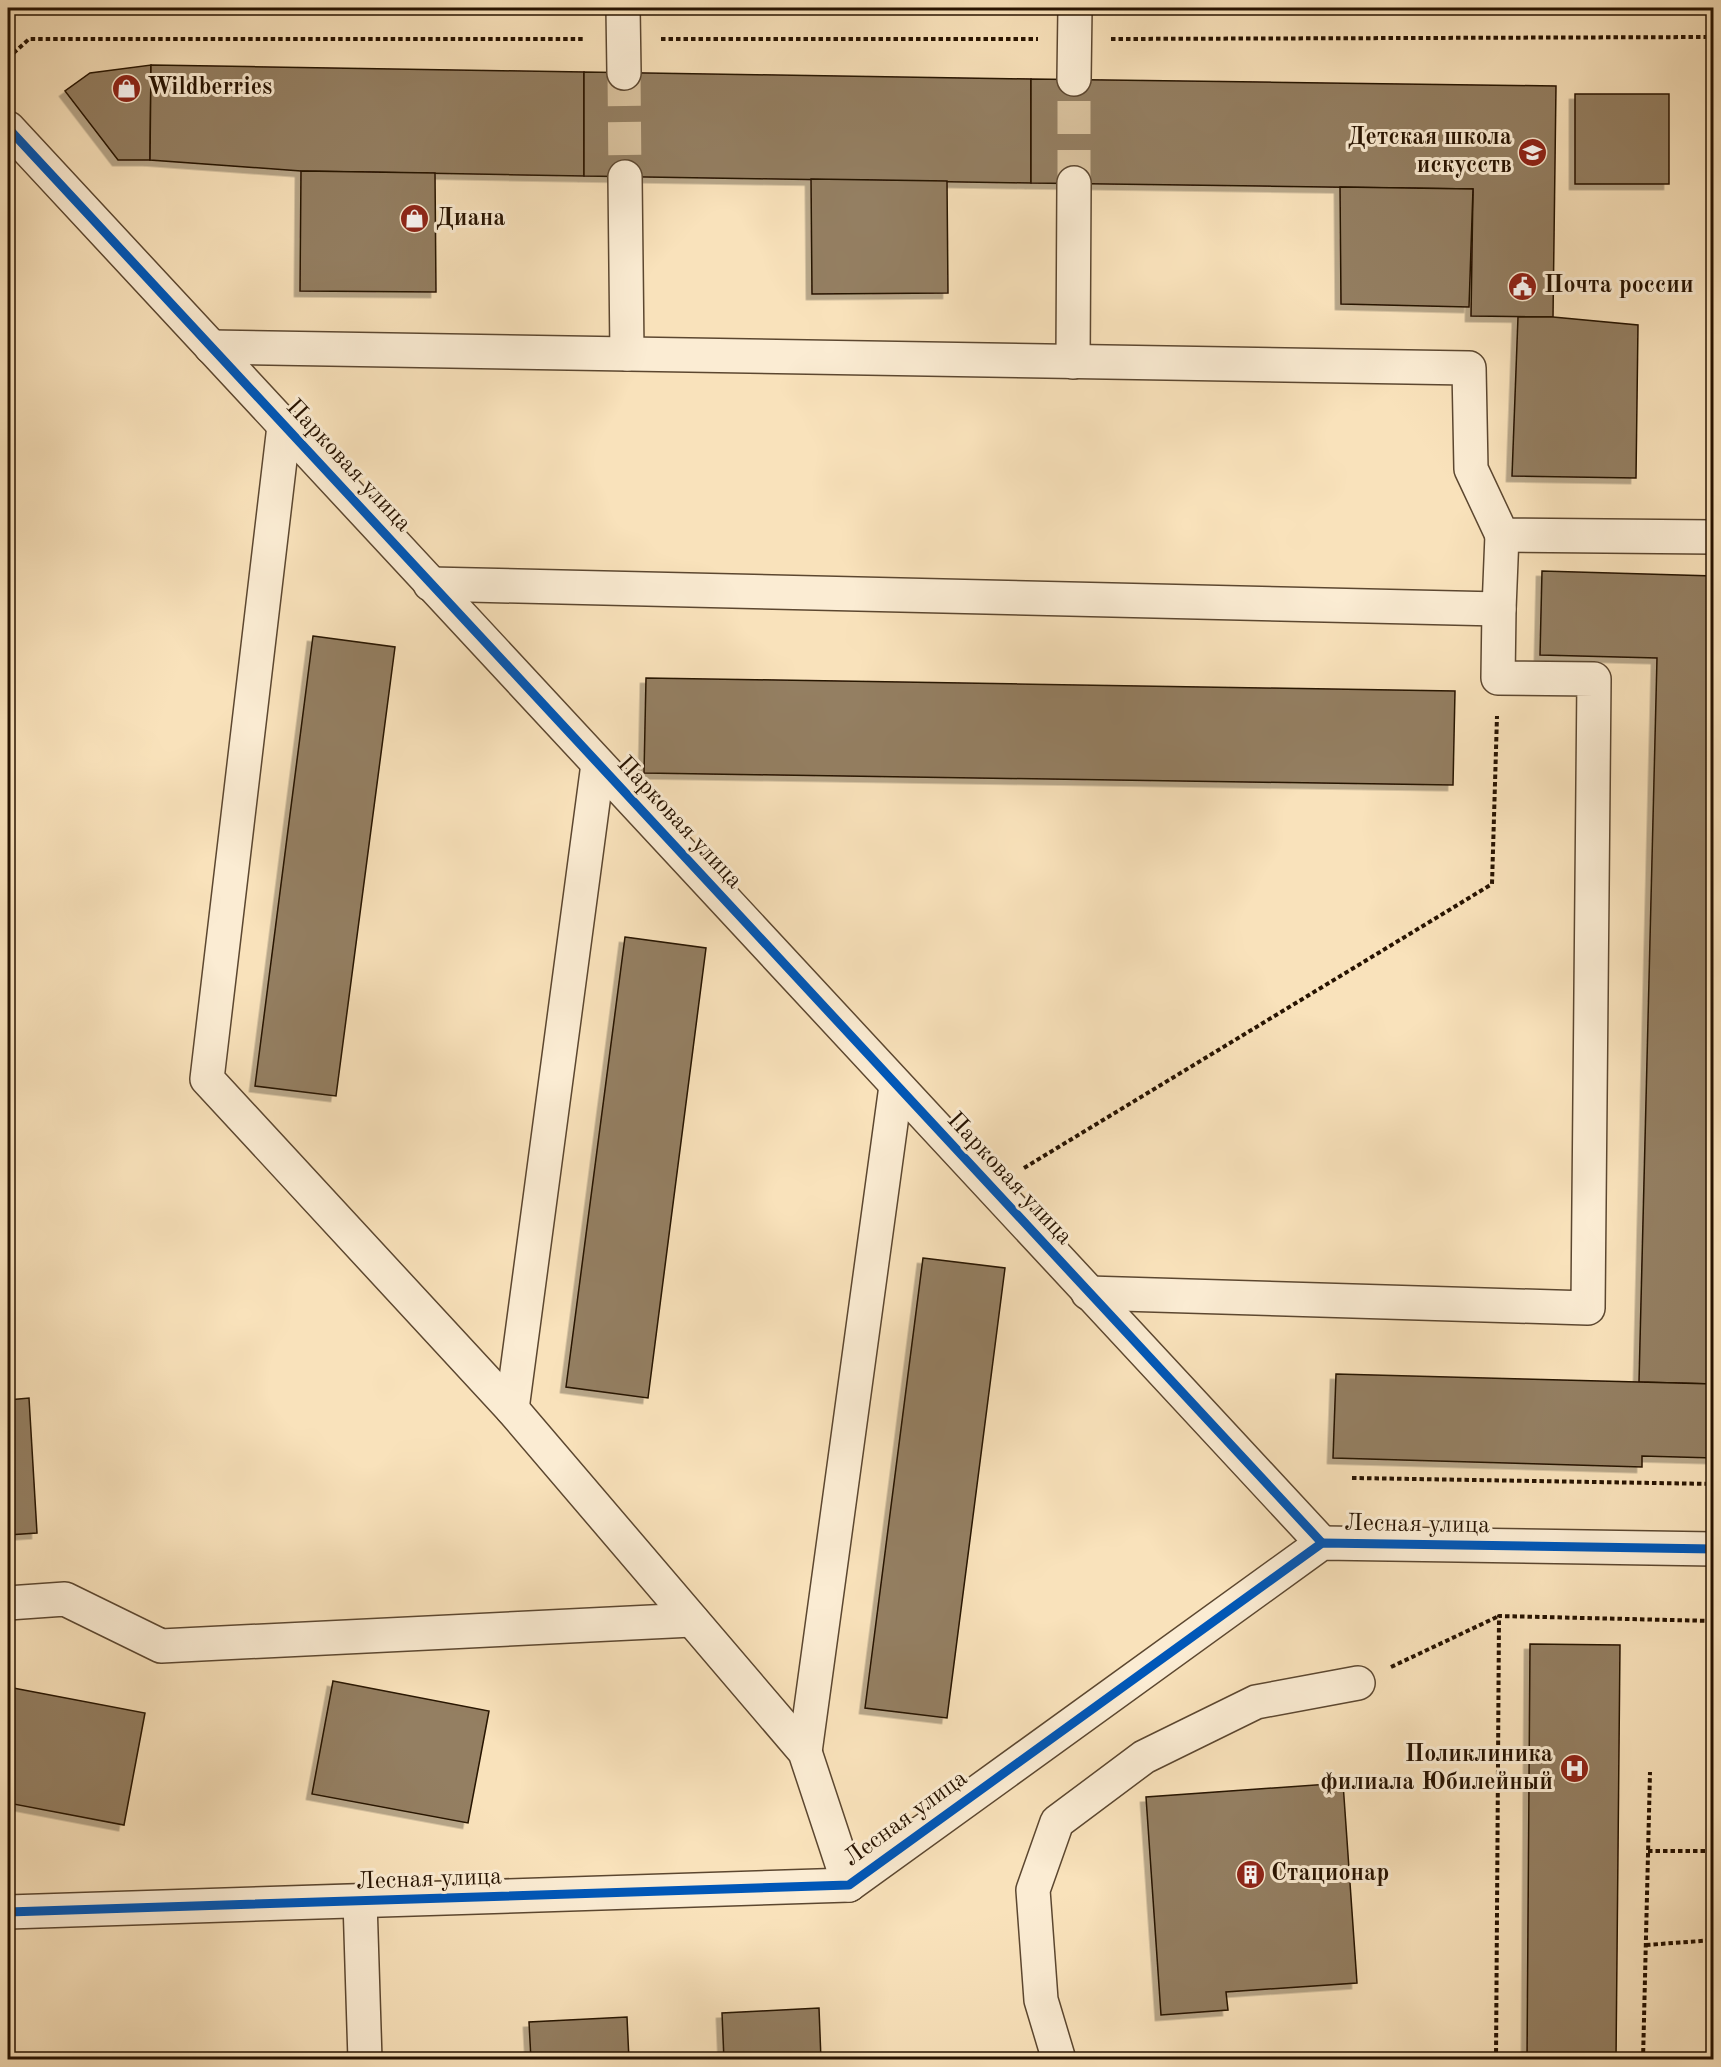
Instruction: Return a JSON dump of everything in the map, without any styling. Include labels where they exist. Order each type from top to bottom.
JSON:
[{"type":"street","points":[[624,23],[624,73]]},
{"type":"street","points":[[1074,23],[1074,79]]},
{"type":"street","name":"Парковая улица","points":[[8,128],[1322,1543]]},
{"type":"street","points":[[625,177],[627,354]]},
{"type":"street","points":[[1073,362],[1074,183]]},
{"type":"street","points":[[211,347],[1469,368],[1471,469],[1502,534],[1498,678],[1594,679],[1587,1308],[1088,1293]]},
{"type":"street","points":[[284,426],[207,1079],[512,1409],[805,1752],[849,1885]]},
{"type":"street","points":[[1502,534],[1713,537]]},
{"type":"street","points":[[430,584],[1499,609]]},
{"type":"street","points":[[512,1409],[598,764]]},
{"type":"street","points":[[805,1752],[896,1086]]},
{"type":"street","name":"Лесная улица","points":[[8,1912],[849,1885],[1322,1543],[1713,1549]]},
{"type":"street","points":[[8,1602],[65,1599],[160,1646],[692,1620]]},
{"type":"street","points":[[1059,2060],[1041,2000],[1033,1890],[1057,1822],[1144,1757],[1256,1702],[1358,1683]]},
{"type":"street","points":[[360,1901],[365,2060]]},
{"type":"path","points":[[8,58],[29,39],[624,23],[1074,23],[1713,37]]},
{"type":"path","points":[[990,1188],[1492,884],[1498,678]]},
{"type":"path","points":[[1352,1478],[1713,1484]]},
{"type":"path","points":[[1358,1683],[1500,1616],[1713,1621]]},
{"type":"path","points":[[1496,2060],[1500,1616]]},
{"type":"path","points":[[1643,2060],[1650,1772]]},
{"type":"path","points":[[1648,1851],[1713,1851]]},
{"type":"path","points":[[1646,1945],[1713,1940]]},
{"type":"building","points":[[151,65],[150,160],[118,160],[65,91],[90,73]]},
{"type":"building","points":[[151,65],[584,72],[584,176],[301,171],[150,160]]},
{"type":"building","points":[[584,72],[1031,79],[1031,183],[584,176]]},
{"type":"building","points":[[1031,79],[1556,86],[1553,317],[1471,316],[1473,189],[1031,183]]},
{"type":"building","points":[[1575,94],[1669,94],[1669,184],[1575,184]]},
{"type":"building","points":[[301,171],[435,173],[436,292],[300,291]]},
{"type":"building","points":[[811,179],[947,181],[948,293],[812,294]]},
{"type":"building","points":[[1340,187],[1473,189],[1469,307],[1341,304]]},
{"type":"building","points":[[1518,317],[1553,317],[1638,325],[1636,478],[1512,476]]},
{"type":"building","points":[[1542,571],[1714,576],[1714,1384],[1639,1382],[1657,658],[1540,655]]},
{"type":"building","points":[[313,636],[395,647],[336,1096],[255,1086]]},
{"type":"building","points":[[646,678],[1455,691],[1453,785],[644,773]]},
{"type":"building","points":[[625,937],[706,948],[648,1398],[566,1387]]},
{"type":"building","points":[[923,1258],[1005,1268],[947,1718],[865,1708]]},
{"type":"building","points":[[1336,1374],[1714,1384],[1714,1458],[1642,1456],[1642,1467],[1333,1458]]},
{"type":"building","points":[[29,1398],[37,1533],[8,1535],[8,1400]]},
{"type":"building","name":"Поликлиника филиала Юбилейный","points":[[1530,1644],[1620,1645],[1616,2060],[1527,2060]]},
{"type":"building","points":[[333,1681],[489,1711],[468,1823],[312,1794]]},
{"type":"building","points":[[8,1687],[145,1713],[124,1825],[8,1803]]},
{"type":"building","name":"Стационар","points":[[1343,1783],[1357,1983],[1226,1992],[1228,2010],[1161,2015],[1146,1797]]},
{"type":"building","points":[[819,2008],[821,2060],[724,2060],[722,2013]]},
{"type":"building","points":[[627,2017],[629,2060],[531,2060],[529,2022]]},
{"type":"tunnel","points":[[624,73],[625,177]]},
{"type":"tunnel","points":[[1074,79],[1074,183]]},
{"type":"cycle path","points":[[8,128],[1322,1543]]},
{"type":"cycle path","points":[[8,1912],[849,1885],[1322,1543],[1714,1549]]},
{"type":"place","name":"Wildberries","points":[[126,88]]},
{"type":"place","name":"Детская школа искусств","points":[[1533,152]]},
{"type":"place","name":"Диана","points":[[415,219]]},
{"type":"place","name":"Почта россии","points":[[1523,286]]},
{"type":"place","name":"Поликлиника филиала Юбилейный","points":[[1574,1769]]},
{"type":"place","name":"Стационар","points":[[1250,1874]]}]
